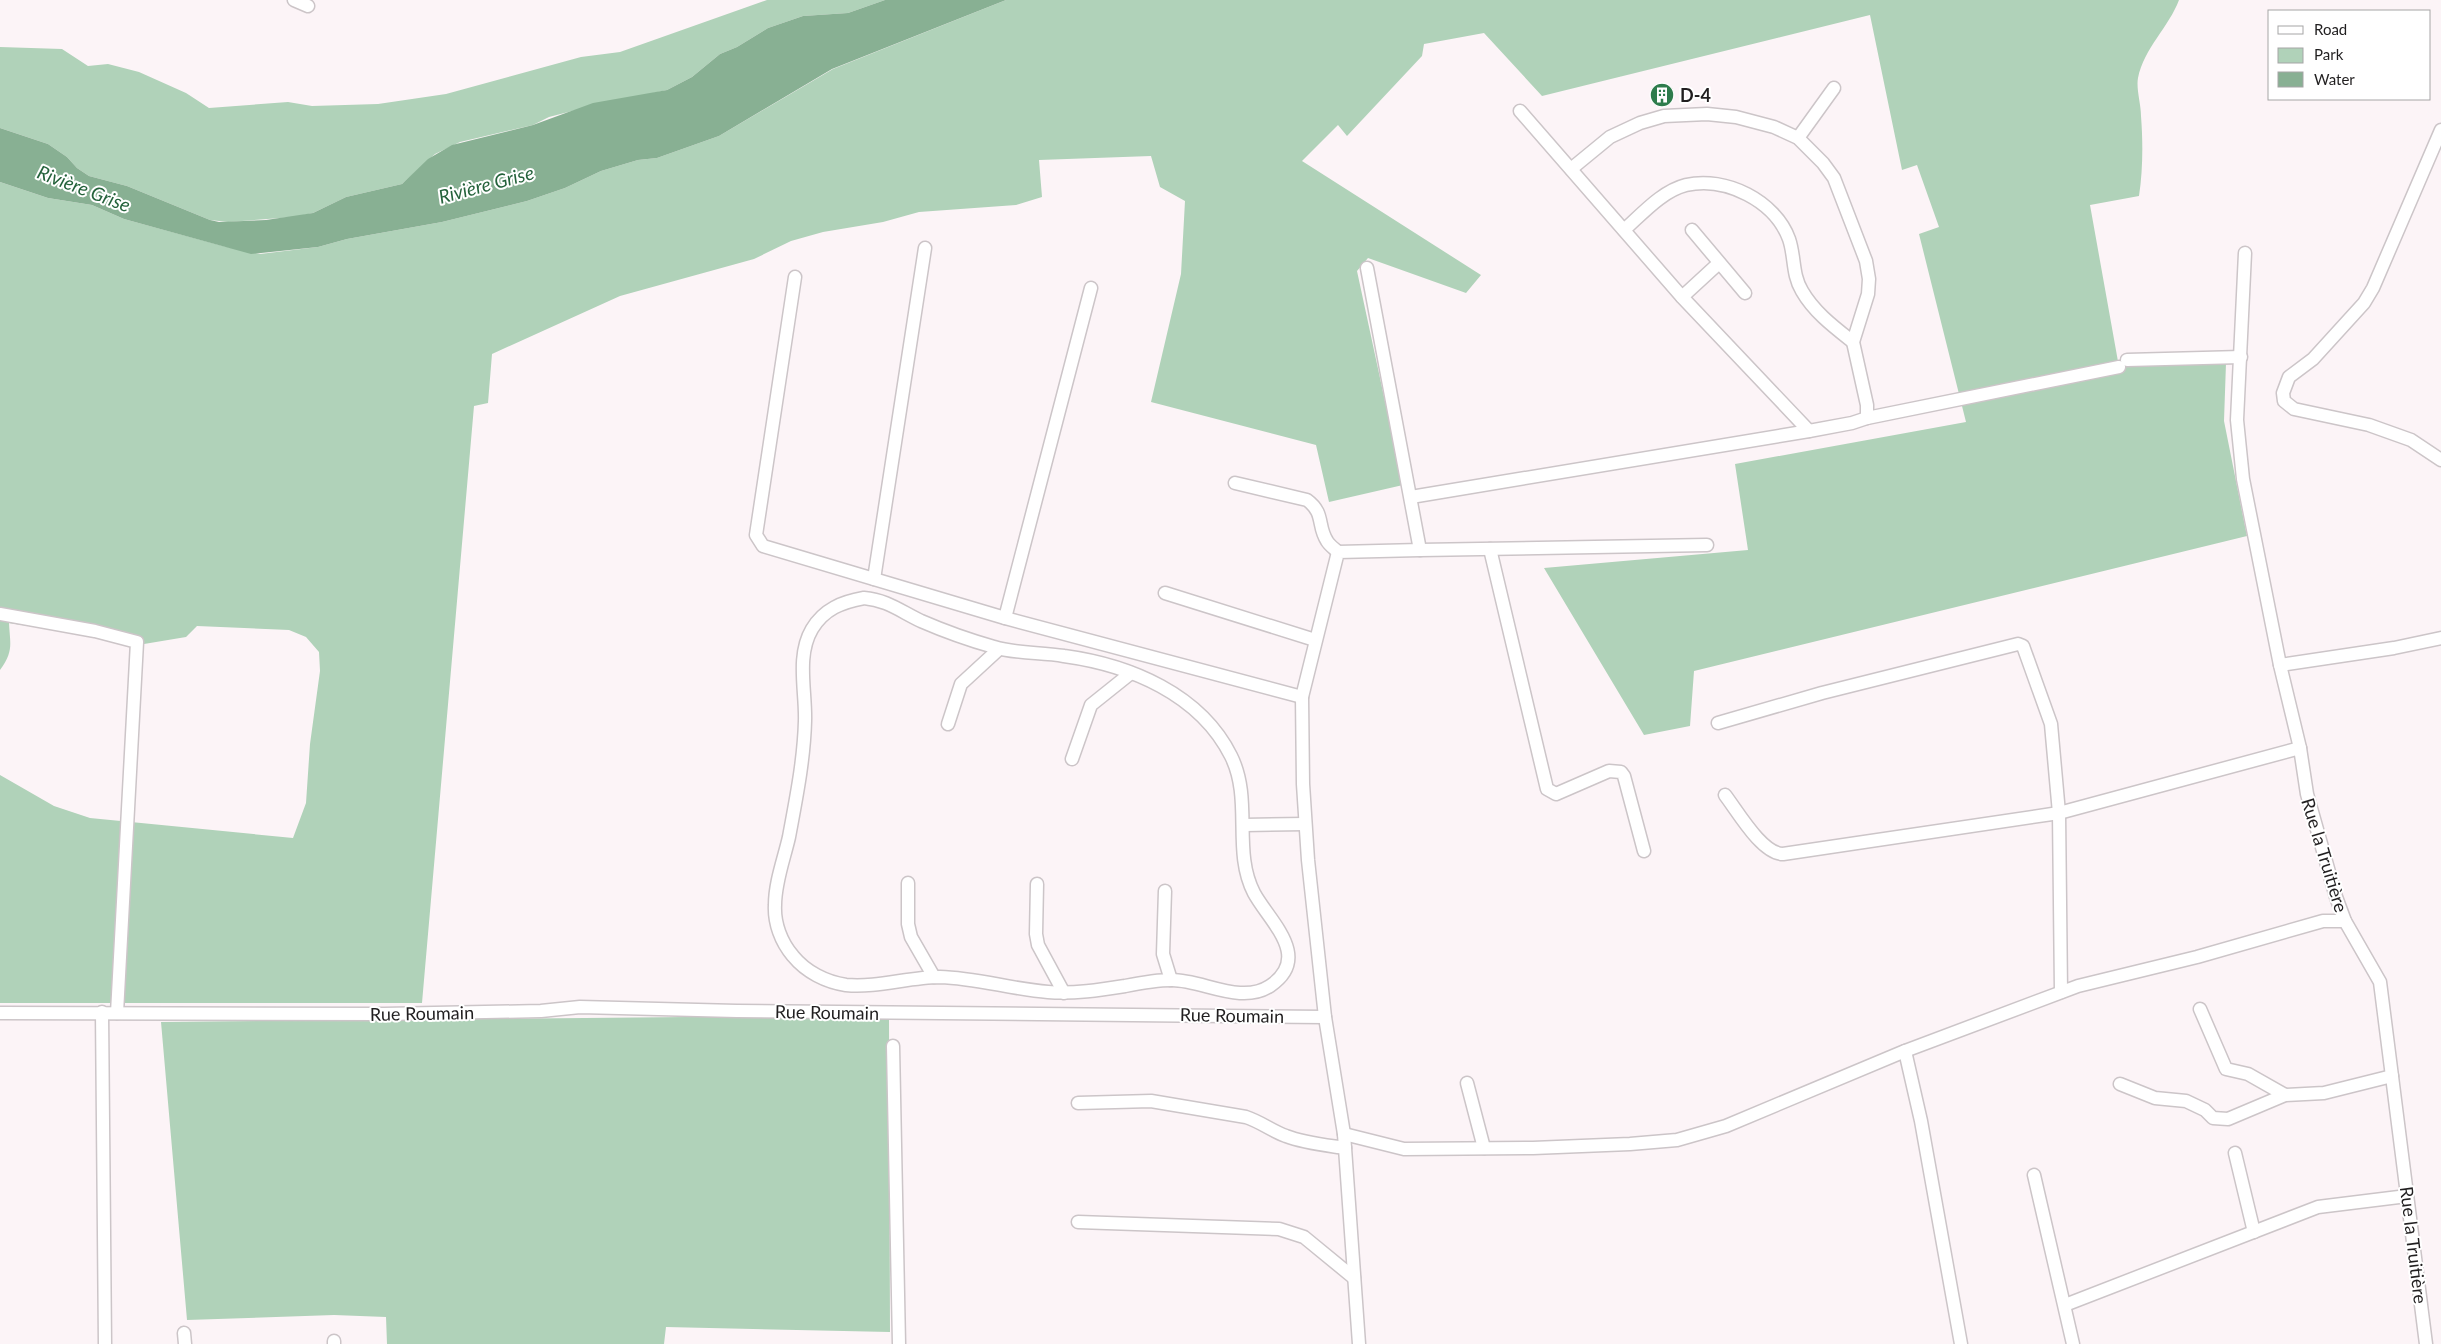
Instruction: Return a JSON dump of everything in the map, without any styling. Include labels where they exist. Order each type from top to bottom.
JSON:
[{"type":"street","points":[[294,0],[308,6]]},
{"type":"street","points":[[1798,138],[1834,88]]},
{"type":"street","points":[[1520,111],[1682,296],[1809,431]]},
{"type":"street","points":[[1571,169],[1610,137],[1640,123],[1664,116],[1707,114],[1736,117],[1774,127],[1798,138],[1823,163],[1834,178],[1866,261],[1869,279],[1868,294],[1853,342],[1867,405],[1867,418]]},
{"type":"street","points":[[2441,130],[2369,295],[2312,359],[2289,377],[2283,393],[2284,401],[2294,409],[2369,425],[2411,440],[2441,460]]},
{"type":"street","points":[[1624,230],[1663,196],[1685,186],[1710,184],[1726,187],[1754,198],[1771,211],[1789,239],[1796,276],[1801,290],[1829,324],[1853,342]]},
{"type":"street","points":[[1692,230],[1746,293]]},
{"type":"street","points":[[874,579],[925,248]]},
{"type":"street","name":"Rue la Truitière","points":[[2245,253],[2237,420],[2243,479],[2280,665],[2300,748],[2307,794],[2336,897],[2345,920],[2380,982],[2426,1344]]},
{"type":"street","points":[[1682,296],[1719,263]]},
{"type":"street","points":[[1367,268],[1420,550]]},
{"type":"street","points":[[795,277],[756,535],[763,546],[1005,618],[1302,697]]},
{"type":"street","points":[[1005,618],[1091,288]]},
{"type":"street","points":[[1411,497],[1852,423],[1867,418],[2123,364],[2240,357]]},
{"type":"street","points":[[1236,483],[1307,500],[1315,505],[1321,517],[1325,539],[1338,552],[1707,545]]},
{"type":"street","points":[[1490,549],[1547,789],[1556,794],[1608,771],[1621,772],[1624,776],[1644,852]]},
{"type":"street","points":[[1338,552],[1302,697],[1305,824],[1325,1017],[1344,1134],[1359,1344]]},
{"type":"street","points":[[1165,592],[1316,640]]},
{"type":"street","points":[[864,598],[879,599],[932,626],[999,649],[1068,656],[1131,673],[1160,685],[1180,697],[1210,725],[1233,758],[1238,775],[1244,825],[1244,863],[1247,878],[1261,904],[1283,934],[1288,946],[1287,962],[1280,978],[1268,988],[1252,993],[1234,992],[1171,980],[1064,993],[955,978],[934,977],[864,985],[847,985],[834,982],[810,971],[794,958],[783,942],[777,927],[774,909],[775,896],[800,775],[805,723],[804,649],[811,630],[821,617],[832,608],[846,601],[864,598]]},
{"type":"street","points":[[0,614],[95,631],[136,642],[117,1013]]},
{"type":"street","points":[[2280,665],[2394,648],[2441,638]]},
{"type":"street","points":[[1718,723],[1822,693],[2018,644],[2026,648],[2052,724],[2059,812],[2061,992]]},
{"type":"street","points":[[948,724],[961,684],[999,649]]},
{"type":"street","points":[[1072,760],[1091,705],[1131,673]]},
{"type":"street","points":[[1725,795],[1765,847],[1775,854],[2059,812],[2300,748]]},
{"type":"street","points":[[1244,825],[1305,824]]},
{"type":"street","points":[[908,883],[908,924],[911,937],[934,977]]},
{"type":"street","points":[[1037,884],[1036,934],[1038,945],[1064,993]]},
{"type":"street","points":[[1165,891],[1164,954],[1171,980]]},
{"type":"street","points":[[1344,1134],[1404,1149],[1630,1144],[1678,1140],[1726,1126],[1905,1051],[2061,992],[2197,957],[2323,921],[2345,920]]},
{"type":"street","name":"Rue Roumain","points":[[0,1013],[384,1014],[541,1011],[580,1007],[737,1011],[1325,1017]]},
{"type":"street","points":[[2200,1009],[2226,1069],[2248,1074],[2285,1095]]},
{"type":"street","points":[[102,1012],[105,1344]]},
{"type":"street","points":[[892,1046],[899,1344]]},
{"type":"street","points":[[1905,1051],[1921,1121],[1961,1344]]},
{"type":"street","points":[[2120,1084],[2156,1098],[2186,1101],[2205,1110],[2213,1118],[2228,1119],[2285,1095],[2324,1093],[2392,1076]]},
{"type":"street","points":[[1467,1083],[1484,1148]]},
{"type":"street","points":[[1078,1102],[1151,1102],[1227,1114],[1259,1121],[1284,1136],[1297,1140],[1345,1148]]},
{"type":"street","points":[[2235,1153],[2254,1232]]},
{"type":"street","points":[[2034,1175],[2073,1344]]},
{"type":"street","points":[[2065,1305],[2318,1207],[2407,1196]]},
{"type":"street","points":[[1078,1222],[1279,1229],[1304,1237],[1354,1278]]},
{"type":"green space","points":[[767,0],[885,0],[848,13],[803,16],[768,28],[737,47],[720,54],[692,77],[667,90],[576,110],[549,117],[533,125],[460,142],[435,154],[402,184],[346,197],[313,213],[294,217],[228,222],[210,220],[127,186],[89,176],[48,144],[0,128],[0,47],[62,49],[88,66],[108,64],[139,72],[186,93],[209,108],[288,102],[312,106],[378,104],[446,94],[581,57],[620,52]]},
{"type":"green space","points":[[1006,0],[2179,0],[2175,10],[2151,47],[2138,78],[2142,146],[2139,196],[2090,205],[2119,367],[2226,363],[2224,421],[2247,536],[1694,671],[1690,726],[1644,735],[1544,568],[1748,550],[1735,464],[1966,422],[1919,234],[1939,227],[1917,165],[1902,170],[1870,15],[1542,96],[1484,33],[1424,44],[1422,56],[1347,136],[1338,125],[1302,161],[1481,275],[1466,293],[1368,258],[1357,271],[1403,485],[1329,502],[1316,445],[1151,402],[1181,274],[1185,201],[1160,187],[1151,156],[1039,160],[1042,197],[1016,205],[919,212],[883,222],[823,232],[791,241],[754,259],[620,296],[492,354],[488,403],[474,406],[422,1003],[0,1003],[0,775],[54,806],[90,818],[293,838],[306,803],[310,744],[320,671],[319,652],[306,637],[289,630],[197,626],[186,637],[144,644],[9,623],[9,652],[0,670],[0,182],[48,198],[92,205],[124,219],[260,254],[318,247],[347,239],[442,222],[527,201],[565,188],[601,171],[638,160],[657,158],[719,136],[833,69]]},
{"type":"green space","points":[[889,1015],[890,1332],[666,1327],[664,1344],[387,1344],[386,1317],[334,1315],[187,1320],[161,1022]]},
{"type":"water","name":"Rivière Grise","points":[[885,0],[1006,0],[832,69],[719,136],[657,158],[638,160],[601,171],[565,188],[527,201],[442,222],[347,239],[318,247],[251,254],[124,219],[92,205],[48,198],[0,182],[0,128],[48,144],[89,176],[127,186],[210,220],[219,222],[266,220],[313,213],[346,197],[402,184],[428,159],[452,145],[533,125],[593,103],[667,90],[692,77],[720,54],[737,47],[768,28],[803,16],[848,13]]},
{"type":"place","name":"D-4","points":[[1662,95]]}]
